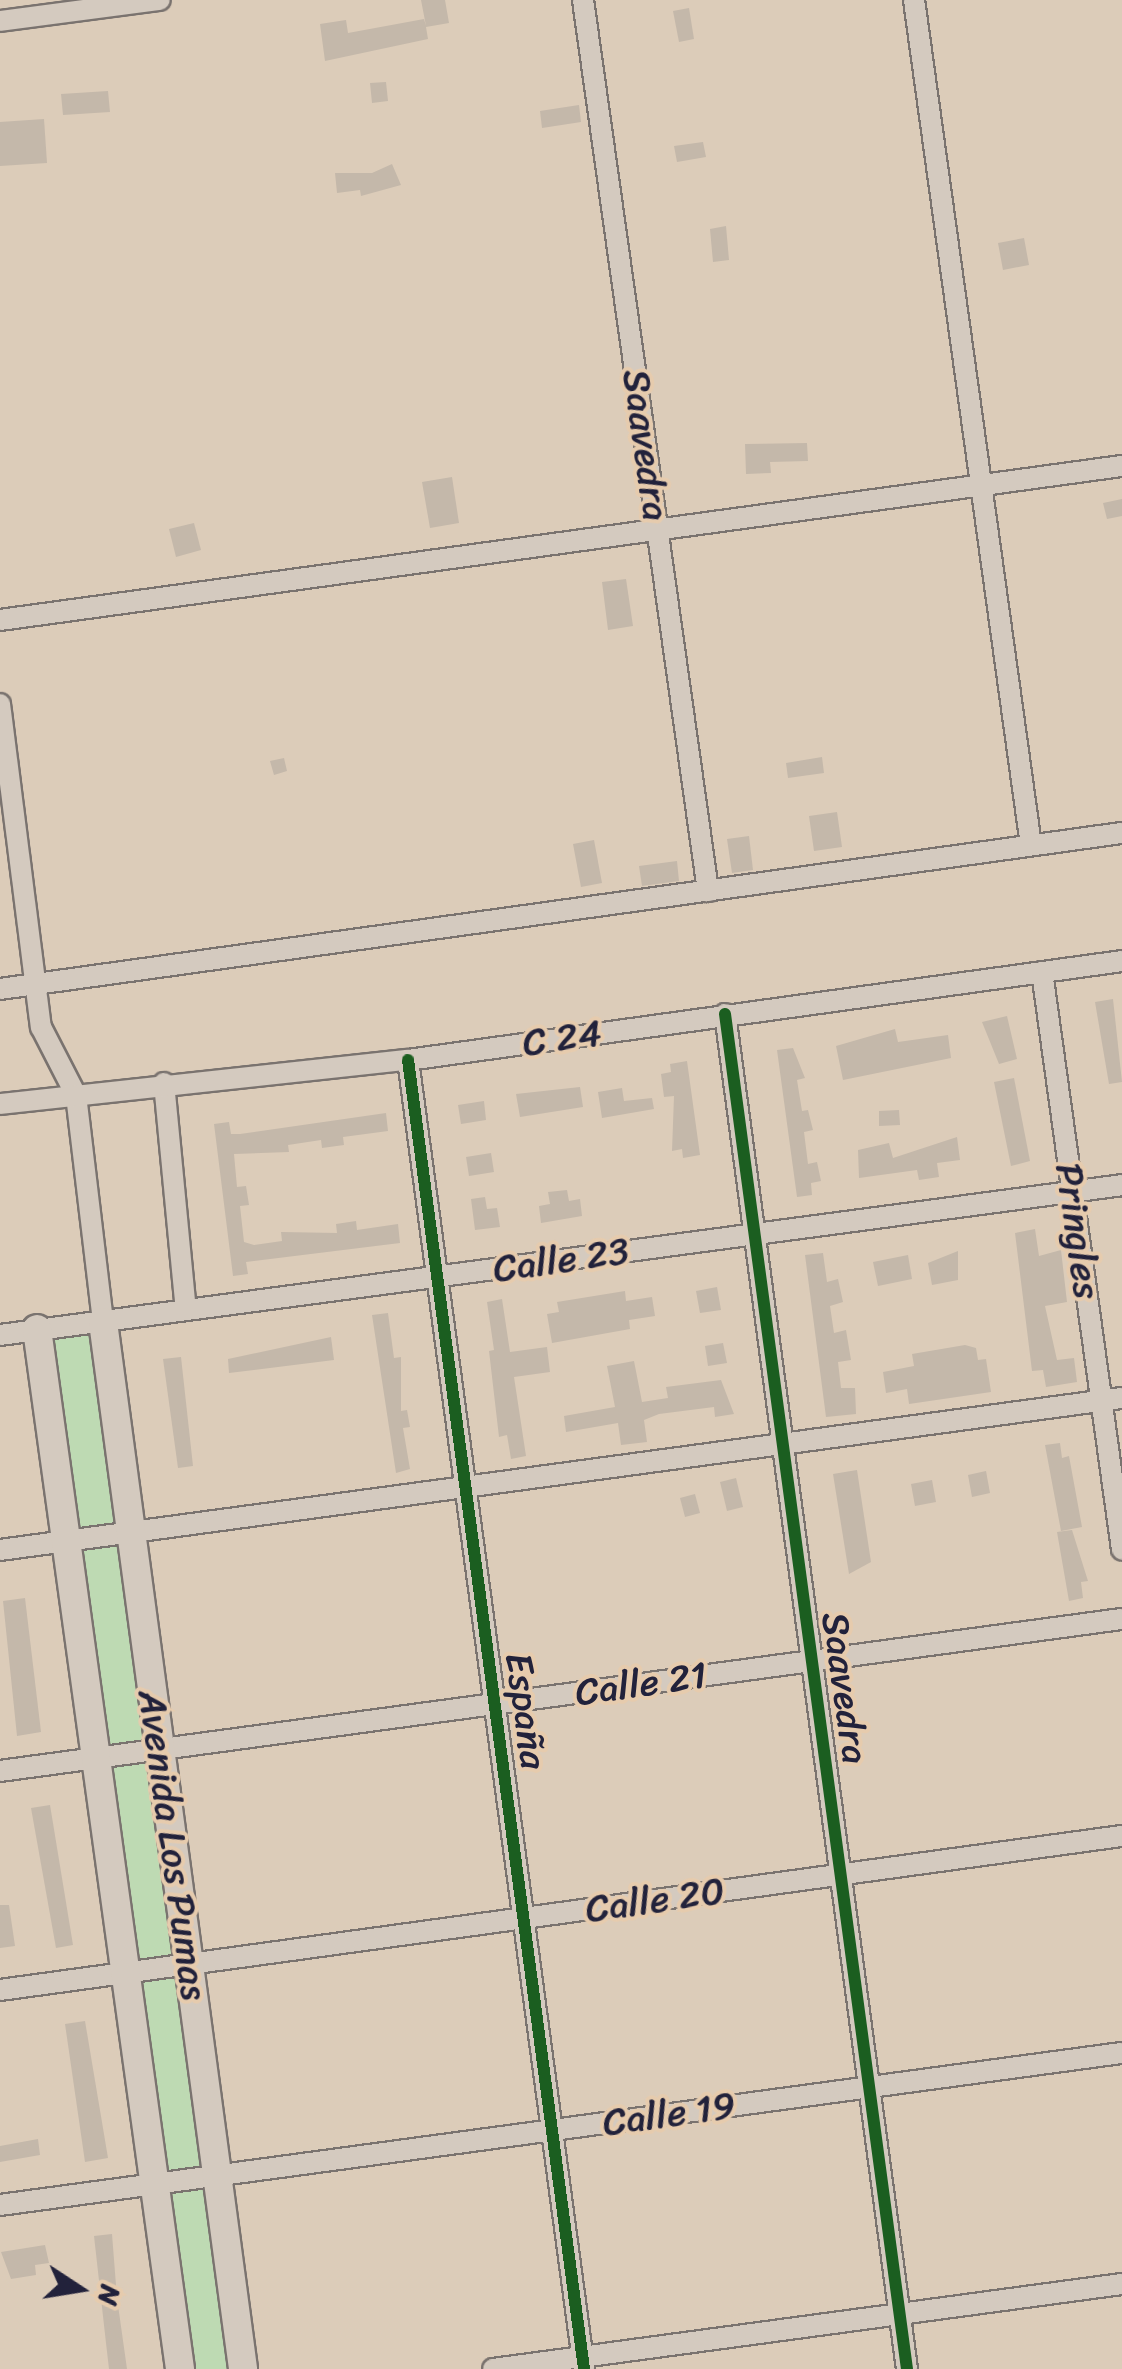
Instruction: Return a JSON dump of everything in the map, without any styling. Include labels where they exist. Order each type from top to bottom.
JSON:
[{"type":"main road","name":"Avenida Los Pumas","points":[[103,1322],[243,2369]]},
{"type":"main road","name":"Avenida Los Pumas","points":[[37,1330],[180,2369]]},
{"type":"street","points":[[0,21],[160,0]]},
{"type":"street","name":"Saavedra","points":[[583,0],[708,891]]},
{"type":"street","points":[[914,0],[1030,845]]},
{"type":"street","points":[[0,620],[1122,466]]},
{"type":"street","points":[[0,704],[34,984],[41,1026],[76,1095],[103,1322]]},
{"type":"street","points":[[0,989],[1122,833]]},
{"type":"street","name":"C 24","points":[[0,1104],[164,1083],[408,1060],[1122,961]]},
{"type":"street","name":"Pringles","points":[[1042,972],[1072,1192],[1112,1399],[1122,1549]]},
{"type":"street","name":"Saavedra","points":[[725,1014],[906,2369]]},
{"type":"street","name":"España","points":[[408,1060],[584,2363]]},
{"type":"street","points":[[164,1083],[186,1310]]},
{"type":"street","name":"Calle 23","points":[[0,1334],[1122,1185]]},
{"type":"street","points":[[0,1550],[1112,1399]]},
{"type":"street","name":"Calle 21","points":[[97,1758],[1122,1619]]},
{"type":"street","points":[[0,1771],[97,1758]]},
{"type":"street","name":"Calle 20","points":[[126,1974],[1122,1836]]},
{"type":"street","points":[[0,1990],[126,1974]]},
{"type":"street","name":"Calle 19","points":[[155,2184],[1122,2052]]},
{"type":"street","points":[[0,2205],[155,2184]]},
{"type":"street","points":[[493,2369],[584,2363],[1122,2284]]},
{"type":"green space","points":[[102,1322],[241,2369],[180,2369],[38,1330]]},
{"type":"building","points":[[421,0],[445,0],[449,23],[426,27],[428,39],[325,61],[320,24],[346,20],[348,33],[424,19],[426,26]]},
{"type":"building","points":[[689,8],[694,39],[679,42],[673,11]]},
{"type":"building","points":[[386,82],[388,101],[372,103],[370,83]]},
{"type":"building","points":[[108,91],[110,112],[63,115],[61,94]]},
{"type":"building","points":[[579,105],[581,122],[542,128],[540,111]]},
{"type":"building","points":[[44,119],[47,163],[0,166],[0,122]]},
{"type":"building","points":[[703,142],[706,157],[677,162],[674,146]]},
{"type":"building","points":[[392,164],[401,185],[361,196],[360,190],[337,193],[335,173],[372,173]]},
{"type":"building","points":[[726,226],[729,260],[713,262],[710,229]]},
{"type":"building","points":[[1024,238],[1029,265],[1003,270],[998,243]]},
{"type":"building","points":[[807,443],[808,461],[770,462],[771,473],[746,474],[745,444]]},
{"type":"building","points":[[452,477],[459,523],[430,528],[422,482]]},
{"type":"building","points":[[1122,499],[1122,516],[1107,519],[1103,503]]},
{"type":"building","points":[[194,523],[201,550],[176,557],[169,529]]},
{"type":"building","points":[[626,579],[633,626],[608,630],[602,582]]},
{"type":"building","points":[[822,757],[824,773],[788,778],[786,763]]},
{"type":"building","points":[[284,758],[287,771],[274,775],[270,761]]},
{"type":"building","points":[[837,812],[842,847],[814,851],[809,816]]},
{"type":"building","points":[[749,836],[753,870],[732,873],[727,839]]},
{"type":"building","points":[[594,840],[602,883],[581,887],[573,844]]},
{"type":"building","points":[[677,861],[679,881],[642,886],[639,866]]},
{"type":"building","points":[[1113,999],[1122,1082],[1109,1084],[1095,1002]]},
{"type":"building","points":[[1007,1016],[1017,1059],[999,1064],[982,1022]]},
{"type":"building","points":[[895,1029],[898,1042],[948,1035],[951,1058],[843,1080],[836,1046]]},
{"type":"building","points":[[793,1048],[805,1078],[797,1080],[802,1111],[808,1110],[813,1130],[804,1132],[808,1164],[817,1162],[821,1181],[811,1183],[812,1195],[797,1197],[777,1050]]},
{"type":"building","points":[[687,1061],[700,1155],[683,1158],[682,1149],[672,1151],[674,1096],[664,1097],[661,1074],[671,1072],[670,1064]]},
{"type":"building","points":[[1014,1078],[1030,1161],[1011,1166],[994,1082]]},
{"type":"building","points":[[580,1087],[583,1107],[520,1117],[516,1094]]},
{"type":"building","points":[[622,1088],[624,1101],[652,1098],[654,1109],[602,1118],[598,1092]]},
{"type":"building","points":[[484,1101],[486,1120],[461,1124],[458,1105]]},
{"type":"building","points":[[899,1110],[900,1125],[879,1126],[879,1111]]},
{"type":"building","points":[[386,1113],[388,1131],[343,1137],[344,1145],[322,1148],[321,1140],[288,1145],[289,1152],[234,1154],[237,1187],[246,1186],[249,1205],[240,1206],[244,1242],[254,1245],[282,1241],[281,1232],[337,1233],[336,1224],[356,1221],[357,1230],[398,1224],[400,1243],[246,1262],[248,1274],[233,1276],[214,1124],[229,1122],[231,1134],[240,1134]]},
{"type":"building","points":[[957,1137],[960,1160],[937,1163],[939,1177],[919,1180],[917,1170],[859,1178],[858,1150],[889,1143],[893,1158]]},
{"type":"building","points":[[491,1153],[494,1172],[469,1176],[466,1157]]},
{"type":"building","points":[[567,1190],[569,1201],[580,1199],[582,1216],[541,1223],[539,1206],[550,1204],[548,1192]]},
{"type":"building","points":[[485,1197],[487,1209],[497,1208],[500,1227],[475,1230],[471,1199]]},
{"type":"building","points":[[1035,1229],[1039,1256],[1061,1250],[1067,1302],[1045,1306],[1057,1360],[1074,1358],[1077,1382],[1046,1387],[1043,1370],[1032,1371],[1015,1233]]},
{"type":"building","points":[[958,1251],[958,1280],[932,1285],[928,1263]]},
{"type":"building","points":[[823,1253],[827,1282],[838,1279],[843,1302],[830,1306],[834,1333],[846,1330],[851,1360],[838,1362],[841,1388],[855,1388],[856,1414],[826,1417],[805,1255]]},
{"type":"building","points":[[908,1255],[912,1279],[878,1286],[873,1262]]},
{"type":"building","points":[[717,1287],[721,1310],[700,1313],[696,1291]]},
{"type":"building","points":[[625,1291],[626,1301],[652,1297],[655,1316],[629,1320],[630,1329],[552,1343],[547,1314],[559,1312],[557,1302]]},
{"type":"building","points":[[502,1299],[510,1352],[547,1347],[550,1372],[514,1377],[526,1456],[511,1459],[507,1435],[499,1437],[489,1351],[494,1350],[487,1302]]},
{"type":"building","points":[[388,1313],[394,1358],[401,1357],[401,1411],[407,1410],[410,1427],[403,1428],[410,1469],[396,1473],[372,1315]]},
{"type":"building","points":[[331,1337],[334,1360],[229,1373],[228,1359]]},
{"type":"building","points":[[723,1343],[727,1363],[708,1366],[705,1346]]},
{"type":"building","points":[[965,1345],[976,1348],[978,1360],[986,1359],[991,1392],[909,1404],[907,1389],[886,1393],[883,1372],[914,1366],[912,1354]]},
{"type":"building","points":[[181,1357],[193,1466],[178,1468],[163,1359]]},
{"type":"building","points":[[634,1361],[642,1402],[668,1398],[666,1387],[721,1380],[734,1414],[715,1417],[714,1407],[659,1414],[644,1420],[647,1442],[621,1445],[618,1423],[566,1432],[564,1416],[615,1407],[607,1366]]},
{"type":"building","points":[[1060,1443],[1062,1458],[1069,1456],[1082,1527],[1061,1531],[1045,1445]]},
{"type":"building","points":[[857,1470],[871,1562],[849,1574],[833,1474]]},
{"type":"building","points":[[986,1471],[990,1493],[972,1497],[968,1475]]},
{"type":"building","points":[[736,1478],[743,1507],[727,1511],[720,1482]]},
{"type":"building","points":[[932,1480],[936,1502],[915,1506],[911,1484]]},
{"type":"building","points":[[695,1494],[700,1513],[685,1517],[680,1498]]},
{"type":"building","points":[[1072,1530],[1088,1581],[1081,1582],[1083,1598],[1069,1601],[1057,1532]]},
{"type":"building","points":[[25,1598],[41,1732],[17,1736],[3,1601]]},
{"type":"building","points":[[50,1805],[73,1945],[56,1948],[31,1808]]},
{"type":"building","points":[[0,1905],[9,1905],[15,1946],[0,1948]]},
{"type":"building","points":[[85,2021],[108,2158],[85,2162],[65,2024]]},
{"type":"building","points":[[38,2139],[40,2155],[0,2162],[0,2146]]},
{"type":"building","points":[[112,2234],[127,2369],[109,2369],[94,2236]]},
{"type":"building","points":[[45,2245],[49,2263],[35,2265],[36,2275],[11,2279],[1,2252]]},
{"type":"cycle path","points":[[725,1014],[907,2369]]},
{"type":"cycle path","points":[[408,1060],[584,2369]]}]
